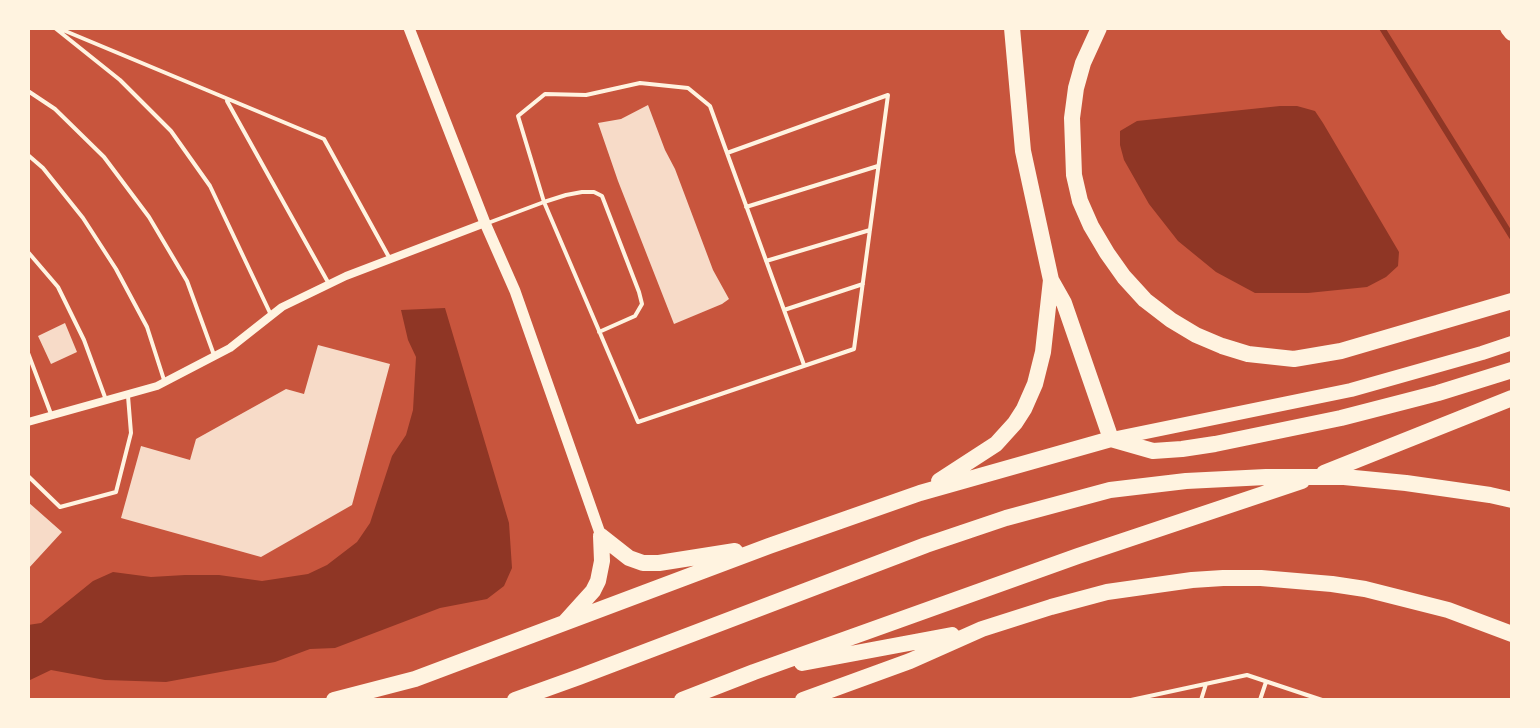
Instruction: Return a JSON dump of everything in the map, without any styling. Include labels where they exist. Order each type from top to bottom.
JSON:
[{"type":"highway","points":[[1012,28],[1023,151],[1051,280],[1064,303],[1111,439]]},
{"type":"highway","points":[[1099,28],[1083,63],[1072,118],[1074,175],[1080,201],[1091,226],[1124,277],[1145,300],[1171,320],[1222,346],[1248,354],[1294,359],[1355,348],[1512,301]]},
{"type":"highway","points":[[920,493],[996,444],[1024,409],[1035,384],[1043,352],[1051,280]]},
{"type":"highway","points":[[334,700],[415,679],[769,546],[920,493],[1111,439],[1153,451],[1215,444],[1355,414],[1512,370]]},
{"type":"highway","points":[[682,700],[1078,556],[1306,480],[1512,398]]},
{"type":"highway","points":[[515,700],[897,555],[1006,518],[1110,490],[1186,481],[1344,477],[1406,483],[1512,500]]},
{"type":"highway","points":[[601,536],[629,558],[643,563],[769,546]]},
{"type":"highway","points":[[562,624],[593,591],[598,581],[602,561],[601,536]]},
{"type":"highway","points":[[803,700],[910,661],[982,629],[1107,592],[1158,584],[1223,578],[1296,581],[1365,589],[1448,610],[1512,634]]},
{"type":"highway","points":[[754,672],[982,629]]},
{"type":"main road","points":[[1111,439],[1351,390],[1512,343]]},
{"type":"street","points":[[409,28],[485,223],[515,291],[601,536]]},
{"type":"street","points":[[28,422],[165,383],[230,348],[282,307],[329,284],[485,223]]},
{"type":"lane","points":[[56,28],[324,139],[390,259]]},
{"type":"lane","points":[[56,28],[120,80],[171,131],[210,186],[272,315]]},
{"type":"lane","points":[[727,153],[888,95],[854,349],[804,366],[638,422],[544,202],[518,116],[545,94],[586,95],[640,83],[688,88],[710,106],[804,366]]},
{"type":"lane","points":[[28,91],[55,109],[104,157],[149,217],[187,281],[215,357]]},
{"type":"lane","points":[[226,99],[329,284]]},
{"type":"lane","points":[[28,155],[43,168],[83,218],[116,269],[147,327],[165,383]]},
{"type":"lane","points":[[746,207],[879,166]]},
{"type":"lane","points":[[485,223],[566,195],[589,191],[602,196],[642,304],[635,316],[599,332]]},
{"type":"lane","points":[[766,261],[870,230]]},
{"type":"lane","points":[[28,252],[58,287],[84,340],[106,401]]},
{"type":"lane","points":[[784,310],[863,284]]},
{"type":"lane","points":[[28,353],[51,416]]},
{"type":"lane","points":[[28,476],[60,507],[116,492],[131,433],[128,395]]},
{"type":"lane","points":[[1131,700],[1247,675],[1320,700]]},
{"type":"lane","points":[[1260,700],[1266,682]]},
{"type":"lane","points":[[1201,700],[1206,684]]},
{"type":"shaded area","points":[[1297,106],[1315,111],[1323,123],[1399,252],[1398,266],[1386,277],[1367,287],[1308,293],[1255,293],[1216,272],[1178,241],[1149,204],[1124,160],[1120,131],[1137,121]]},
{"type":"shaded area","points":[[445,308],[509,523],[512,568],[504,586],[487,599],[440,608],[335,648],[310,649],[275,662],[166,682],[105,680],[51,670],[28,681],[28,625],[41,623],[93,581],[113,572],[151,577],[219,575],[262,581],[308,574],[327,565],[357,542],[370,523],[392,456],[406,435],[413,410],[416,357],[408,340],[401,310]]},
{"type":"building","points":[[648,105],[713,270],[729,299],[674,324],[598,123],[621,119]]},
{"type":"building","points":[[65,323],[77,352],[51,364],[38,336]]},
{"type":"building","points":[[318,345],[390,364],[352,505],[261,557],[121,518],[141,446],[190,460],[196,439],[286,389],[304,394]]},
{"type":"building","points":[[28,502],[62,532],[28,569]]},
{"type":"waterway","points":[[1382,28],[1512,237]]}]
